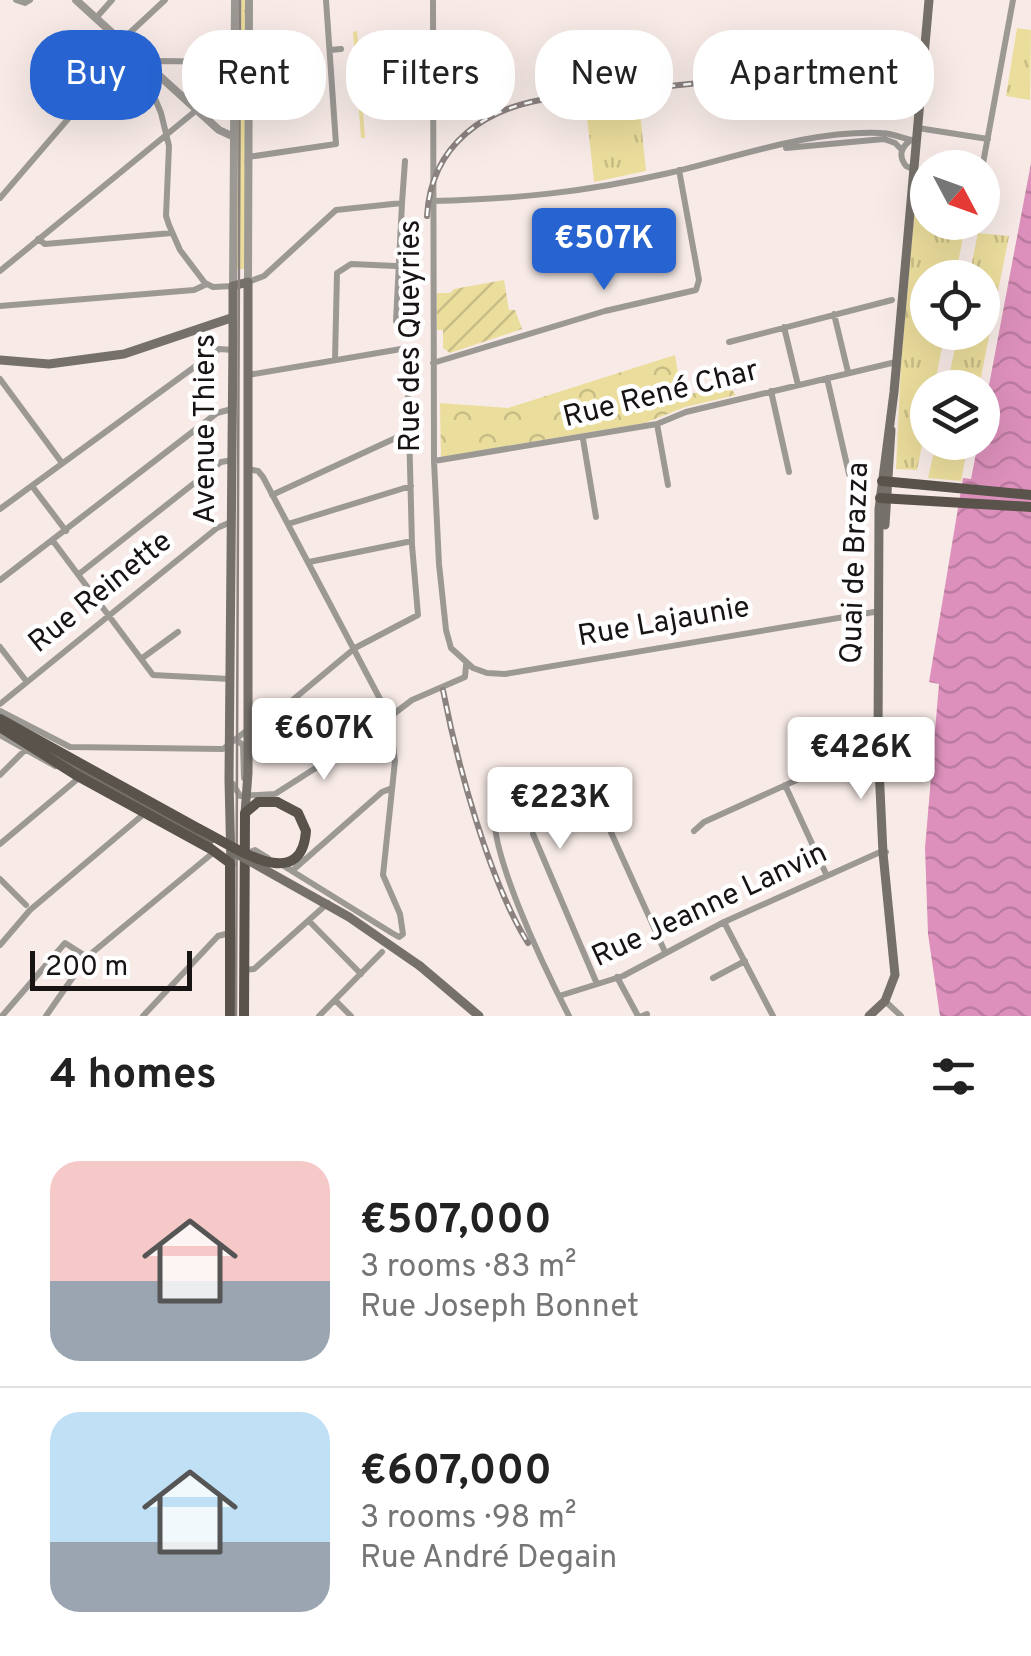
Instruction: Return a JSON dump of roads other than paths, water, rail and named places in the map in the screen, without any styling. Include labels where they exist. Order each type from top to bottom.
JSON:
[{"type":"main road","name":"Quai de Brazza","points":[[914,150],[929,0]]},
{"type":"main road","name":"Quai de Brazza","points":[[887,1003],[897,989],[899,967],[882,853],[876,611],[910,221]]},
{"type":"main road","name":"Avenue Thiers","points":[[231,861],[233,320],[241,283]]},
{"type":"main road","name":"Avenue Thiers","points":[[241,283],[248,320],[244,1016]]},
{"type":"main road","points":[[0,360],[49,364],[124,354],[233,320],[241,325],[248,320]]},
{"type":"main road","points":[[885,481],[1031,507]]},
{"type":"main road","points":[[884,498],[1031,495]]},
{"type":"main road","points":[[0,719],[144,813],[349,916],[420,966],[478,1016]]},
{"type":"main road","points":[[3,731],[266,864],[283,864],[302,848],[306,832],[298,813],[267,799],[251,805],[245,814]]},
{"type":"main road","points":[[3,731],[62,765],[85,773],[231,861],[230,1016]]},
{"type":"main road","points":[[198,829],[214,848]]},
{"type":"main road","points":[[869,1016],[887,1003]]},
{"type":"main road","points":[[877,1016],[887,1003]]},
{"type":"street","points":[[16,0],[30,0]]},
{"type":"street","points":[[76,0],[109,30]]},
{"type":"street","points":[[96,18],[112,0]]},
{"type":"street","points":[[131,30],[165,0]]},
{"type":"street","name":"Avenue Thiers","points":[[234,0],[234,30]]},
{"type":"street","name":"Avenue Thiers","points":[[241,283],[248,158],[249,0]]},
{"type":"street","points":[[248,158],[336,144],[326,0]]},
{"type":"street","name":"Rue des Queyries","points":[[433,0],[437,543],[446,626],[452,648],[466,664]]},
{"type":"street","points":[[986,150],[1013,0]]},
{"type":"street","points":[[330,50],[341,49]]},
{"type":"street","points":[[162,78],[182,97]]},
{"type":"street","points":[[0,198],[67,120]]},
{"type":"street","points":[[161,120],[170,152],[166,216],[180,250],[207,284]]},
{"type":"street","points":[[0,271],[184,120]]},
{"type":"street","points":[[208,120],[226,136],[234,137]]},
{"type":"street","name":"Avenue Thiers","points":[[234,120],[241,283]]},
{"type":"street","points":[[918,128],[988,139]]},
{"type":"street","points":[[432,201],[499,201],[564,194],[745,152],[848,134],[888,133],[914,140]]},
{"type":"street","points":[[745,152],[884,139],[896,143],[902,150],[904,164],[910,167]]},
{"type":"street","points":[[902,150],[914,140]]},
{"type":"street","points":[[396,321],[396,266],[405,161]]},
{"type":"street","points":[[433,364],[604,311],[696,290],[699,280],[679,170]]},
{"type":"street","points":[[0,182],[8,189]]},
{"type":"street","points":[[0,306],[241,283],[264,276],[332,212],[402,203]]},
{"type":"street","points":[[38,240],[44,244],[172,233]]},
{"type":"street","points":[[336,360],[338,271],[350,264],[396,266]]},
{"type":"street","points":[[729,342],[892,300]]},
{"type":"street","points":[[834,314],[848,372]]},
{"type":"street","points":[[784,327],[798,385]]},
{"type":"street","points":[[0,707],[70,748],[223,748],[246,731],[260,728],[355,648],[418,615],[412,541],[408,351],[404,347],[247,376]]},
{"type":"street","points":[[0,509],[219,349],[233,350]]},
{"type":"street","name":"Rue René Char","points":[[434,461],[658,424],[686,412],[896,362]]},
{"type":"street","points":[[827,378],[849,474]]},
{"type":"street","points":[[0,379],[62,463]]},
{"type":"street","points":[[771,391],[790,472]]},
{"type":"street","points":[[0,580],[218,414],[233,409]]},
{"type":"street","points":[[658,424],[668,484]]},
{"type":"street","points":[[272,495],[400,436],[409,436]]},
{"type":"street","points":[[583,439],[596,517]]},
{"type":"street","points":[[79,574],[221,462],[233,460]]},
{"type":"street","points":[[231,861],[254,850],[396,936],[403,934],[400,914],[382,875],[394,762],[389,719],[272,495],[258,471],[246,469]]},
{"type":"street","points":[[32,486],[66,532]]},
{"type":"street","points":[[288,524],[411,486]]},
{"type":"street","name":"Rue Reinette","points":[[0,707],[222,524],[232,522]]},
{"type":"street","points":[[54,541],[158,678],[232,679]]},
{"type":"street","points":[[308,562],[412,541]]},
{"type":"street","name":"Rue Lajaunie","points":[[466,664],[487,673],[504,674],[876,611]]},
{"type":"street","points":[[141,660],[178,632]]},
{"type":"street","points":[[0,646],[27,682]]},
{"type":"street","points":[[232,742],[237,795],[246,793],[267,799],[423,694],[464,677],[466,664]]},
{"type":"street","points":[[3,731],[25,750],[50,764],[62,765]]},
{"type":"street","points":[[694,831],[704,822],[878,746]]},
{"type":"street","points":[[0,775],[25,750]]},
{"type":"street","points":[[1,841],[85,773]]},
{"type":"street","points":[[785,786],[827,876]]},
{"type":"street","points":[[292,871],[382,792],[392,788]]},
{"type":"street","points":[[497,799],[492,811],[496,840],[522,912],[569,1016]]},
{"type":"street","points":[[600,808],[664,952]]},
{"type":"street","points":[[0,945],[30,910],[144,813]]},
{"type":"street","points":[[532,834],[596,984]]},
{"type":"street","points":[[46,1016],[87,957],[214,848]]},
{"type":"street","name":"Rue Jeanne Lanvin","points":[[559,996],[617,977],[724,922],[882,853]]},
{"type":"street","points":[[0,879],[26,905]]},
{"type":"street","points":[[244,970],[254,969],[334,897]]},
{"type":"street","points":[[308,921],[361,974]]},
{"type":"street","points":[[724,922],[774,1016]]},
{"type":"street","points":[[143,1016],[218,936],[230,933]]},
{"type":"street","points":[[2,1016],[62,945],[68,944],[87,957]]},
{"type":"street","points":[[319,1016],[382,952]]},
{"type":"street","points":[[712,978],[745,962]]},
{"type":"street","points":[[617,977],[642,1015]]},
{"type":"street","points":[[336,1000],[352,1016]]},
{"type":"street","points":[[887,1003],[900,1016]]},
{"type":"water","points":[[1031,163],[1031,1016],[940,1016],[928,934],[925,848],[939,684],[929,682],[963,478],[971,479],[975,460],[1000,460],[1000,370],[992,370],[996,350],[1000,350],[1000,327]]},
{"type":"tram line","points":[[236,1016],[240,0]]},
{"type":"railway","points":[[427,216],[439,168],[466,133],[485,120],[529,102],[693,84]]},
{"type":"railway","points":[[443,690],[476,821],[500,888],[528,943]]}]
